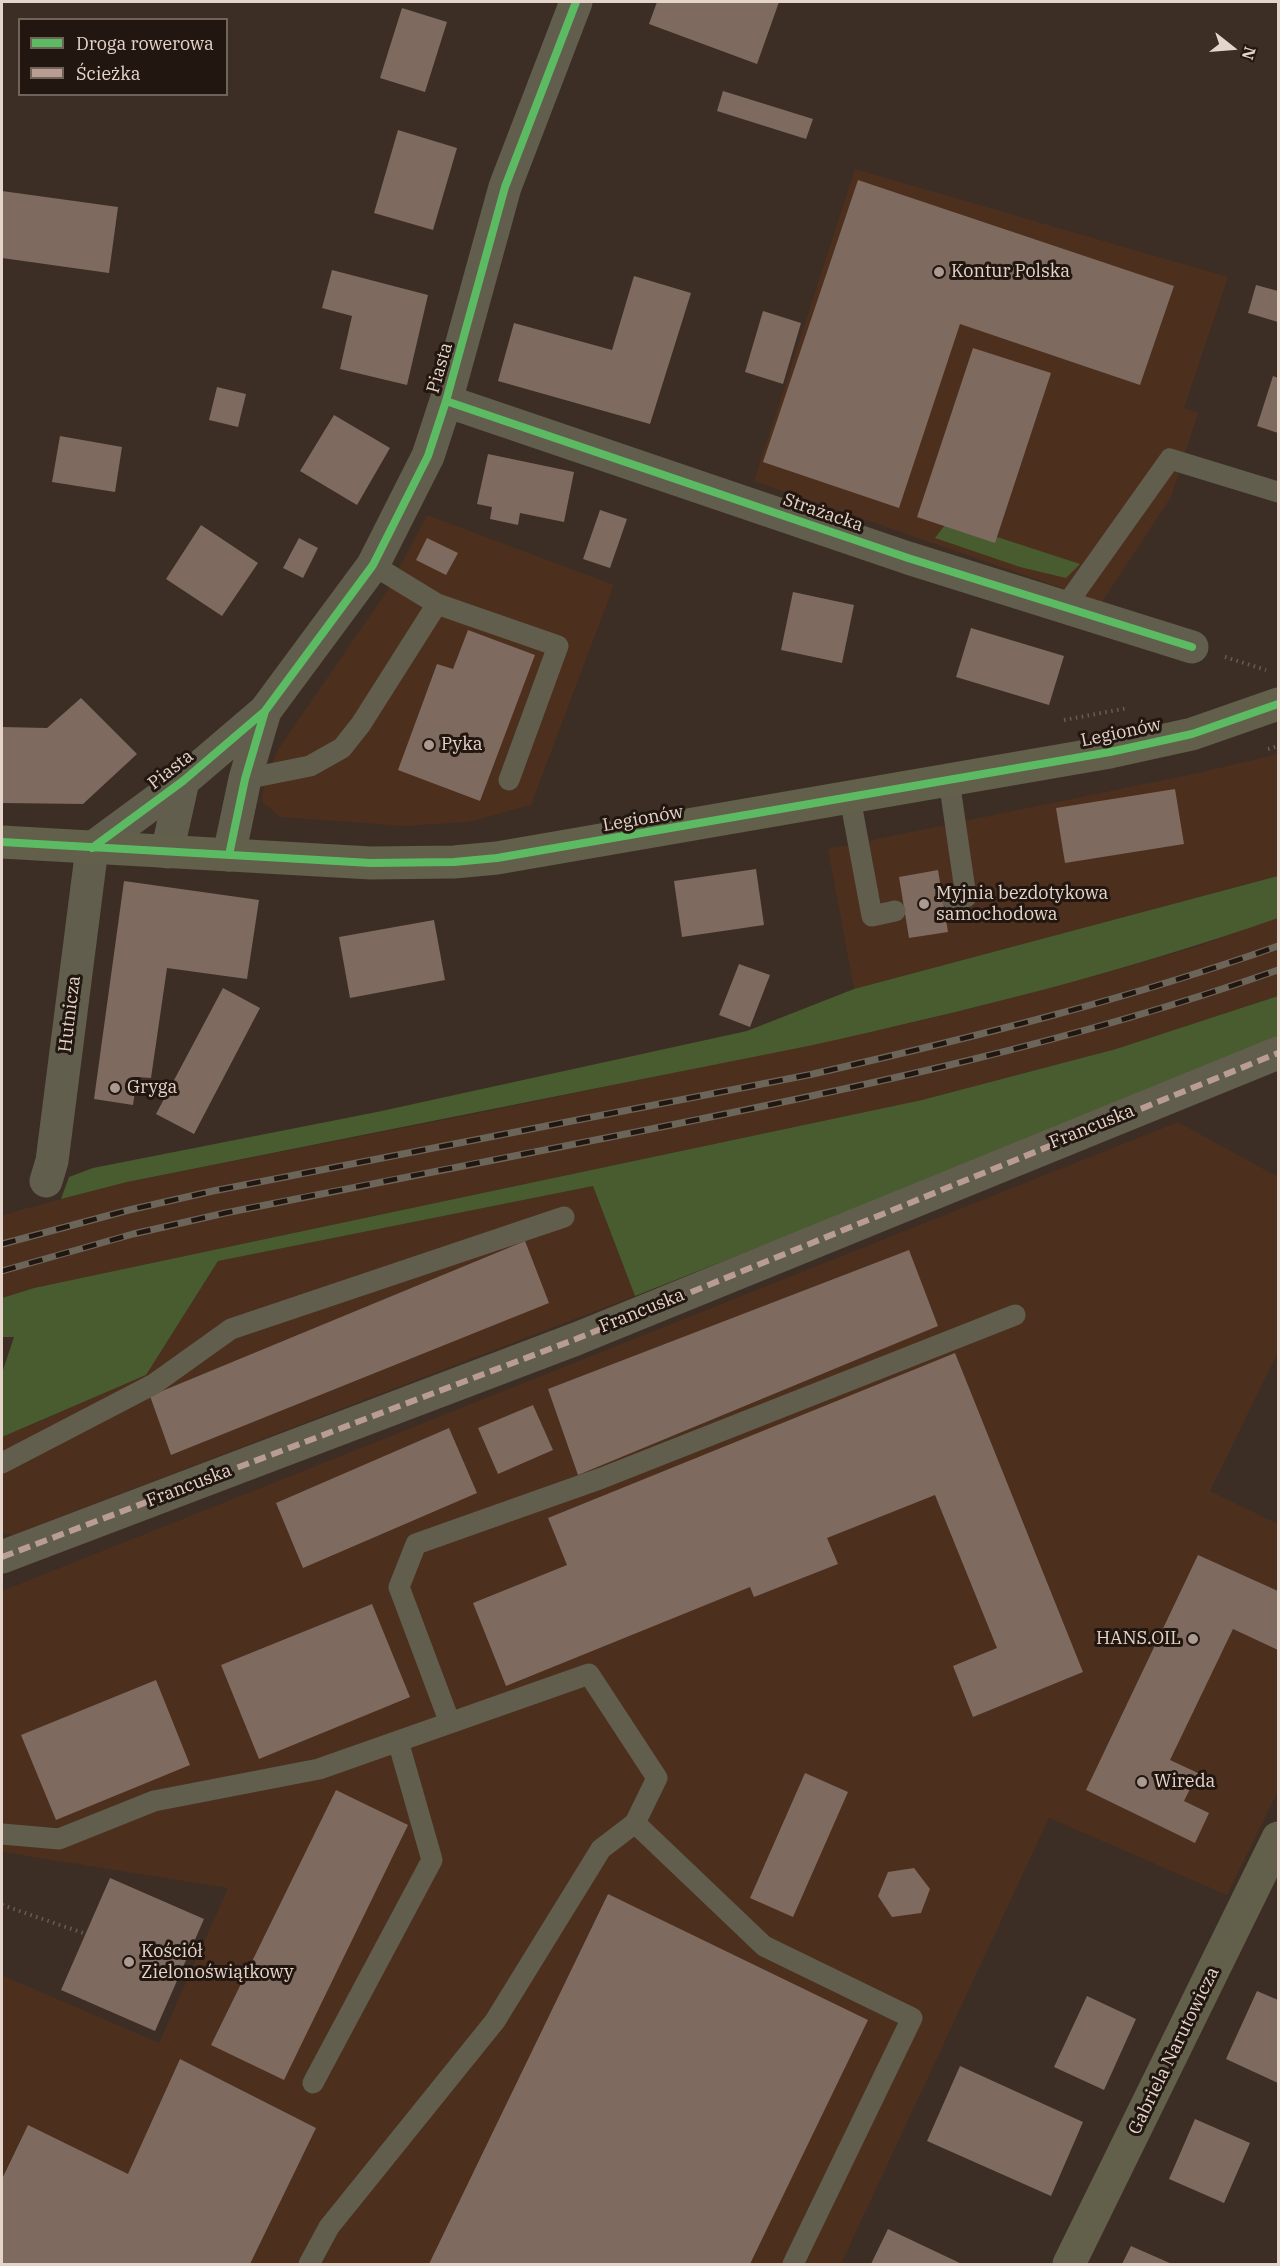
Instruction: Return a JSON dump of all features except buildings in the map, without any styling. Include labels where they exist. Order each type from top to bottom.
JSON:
[{"type":"street","name":"Piasta","points":[[92,848],[183,781],[266,711],[373,565],[428,456],[446,401],[505,187],[576,2]]},
{"type":"street","name":"Strażacka","points":[[446,401],[908,558],[1192,647]]},
{"type":"street","name":"Legionów","points":[[2,842],[371,863],[454,862],[497,858],[1110,752],[1192,734],[1278,704]]},
{"type":"street","name":"Piasta","points":[[229,855],[245,779],[266,711]]},
{"type":"street","name":"Piasta","points":[[167,852],[183,781]]},
{"type":"street","name":"Hutnicza","points":[[46,1180],[52,1161],[92,848]]},
{"type":"street","name":"Francuska","points":[[2,1557],[576,1339],[1278,1053]]},
{"type":"street","name":"Gabriela Narutowicza","points":[[1069,2265],[1278,1838]]},
{"type":"lane","points":[[1064,608],[1170,459],[1278,492]]},
{"type":"lane","points":[[373,565],[437,604],[558,646],[508,780]]},
{"type":"lane","points":[[245,779],[310,766],[342,748],[361,724],[437,604]]},
{"type":"lane","points":[[949,780],[966,897],[952,899]]},
{"type":"lane","points":[[850,798],[872,916],[895,911]]},
{"type":"lane","points":[[2,1462],[154,1384],[231,1329],[564,1217]]},
{"type":"lane","points":[[450,1723],[399,1587],[416,1544],[602,1479],[1016,1315]]},
{"type":"lane","points":[[2,1834],[59,1839],[154,1801],[319,1769],[589,1674],[657,1778],[635,1823],[601,1849],[495,2020],[329,2227],[309,2265]]},
{"type":"lane","points":[[314,2082],[432,1860],[398,1741]]},
{"type":"lane","points":[[635,1823],[764,1946],[912,2018],[793,2265]]},
{"type":"path","points":[[1192,647],[1268,670]]},
{"type":"path","points":[[1054,723],[1132,708]]},
{"type":"path","points":[[2,1905],[86,1934]]},
{"type":"shaded area","points":[[855,169],[1228,277],[1184,408],[1198,413],[1171,497],[1102,602],[754,481]]},
{"type":"shaded area","points":[[427,515],[614,585],[531,805],[468,822],[405,826],[280,817],[262,802],[263,789],[277,751],[387,591]]},
{"type":"shaded area","points":[[1278,754],[1278,876],[854,989],[828,849],[1193,774]]},
{"type":"shaded area","points":[[1278,918],[1278,996],[1116,1049],[922,1100],[34,1288],[2,1298],[2,1216],[16,1211],[127,1182],[479,1113],[903,1025],[1095,976],[1195,947]]},
{"type":"shaded area","points":[[1178,1122],[1278,1177],[1278,1352],[1210,1491],[1278,1524],[1278,1791],[1227,1895],[1049,1818],[841,2264],[2,2264],[2,1975],[159,2043],[228,1888],[2,1852],[2,1591]]},
{"type":"shaded area","points":[[593,1186],[635,1296],[13,1535],[2,1532],[2,1437],[146,1375],[218,1261]]},
{"type":"green space","points":[[948,521],[1080,564],[1066,578],[1020,567],[935,538]]},
{"type":"green space","points":[[1278,876],[1278,918],[1162,956],[1045,989],[808,1046],[127,1182],[61,1199],[69,1177],[93,1168],[377,1112],[747,1031],[854,989]]},
{"type":"green space","points":[[1278,996],[1278,1042],[635,1296],[593,1186],[218,1261],[146,1375],[2,1437],[2,1373],[14,1337],[2,1337],[2,1298],[34,1288],[922,1100],[1116,1049]]},
{"type":"railway","points":[[2,1244],[129,1210],[213,1191],[813,1074],[989,1032],[1105,1001],[1278,946]]},
{"type":"railway","points":[[2,1271],[133,1234],[225,1213],[722,1115],[963,1062],[1122,1020],[1278,970]]},
{"type":"marked path","points":[[2,1557],[576,1339],[1278,1053]]},
{"type":"cycle path","points":[[92,848],[183,781],[265,711],[373,565],[428,456],[446,401],[505,187],[576,2]]},
{"type":"cycle path","points":[[446,401],[908,558],[1192,647]]},
{"type":"cycle path","points":[[2,842],[371,863],[454,862],[497,858],[1110,752],[1192,734],[1278,704]]},
{"type":"cycle path","points":[[229,855],[245,779],[265,711]]},
{"type":"place","name":"Kontur Polska","points":[[939,272]]},
{"type":"place","name":"Pyka","points":[[429,745]]},
{"type":"place","name":"Myjnia bezdotykowa samochodowa","points":[[924,904]]},
{"type":"place","name":"Gryga","points":[[115,1088]]},
{"type":"place","name":"HANS.OIL","points":[[1193,1639]]},
{"type":"place","name":"Wireda","points":[[1142,1782]]},
{"type":"place","name":"Kościół Zielonoświątkowy","points":[[129,1962]]}]
